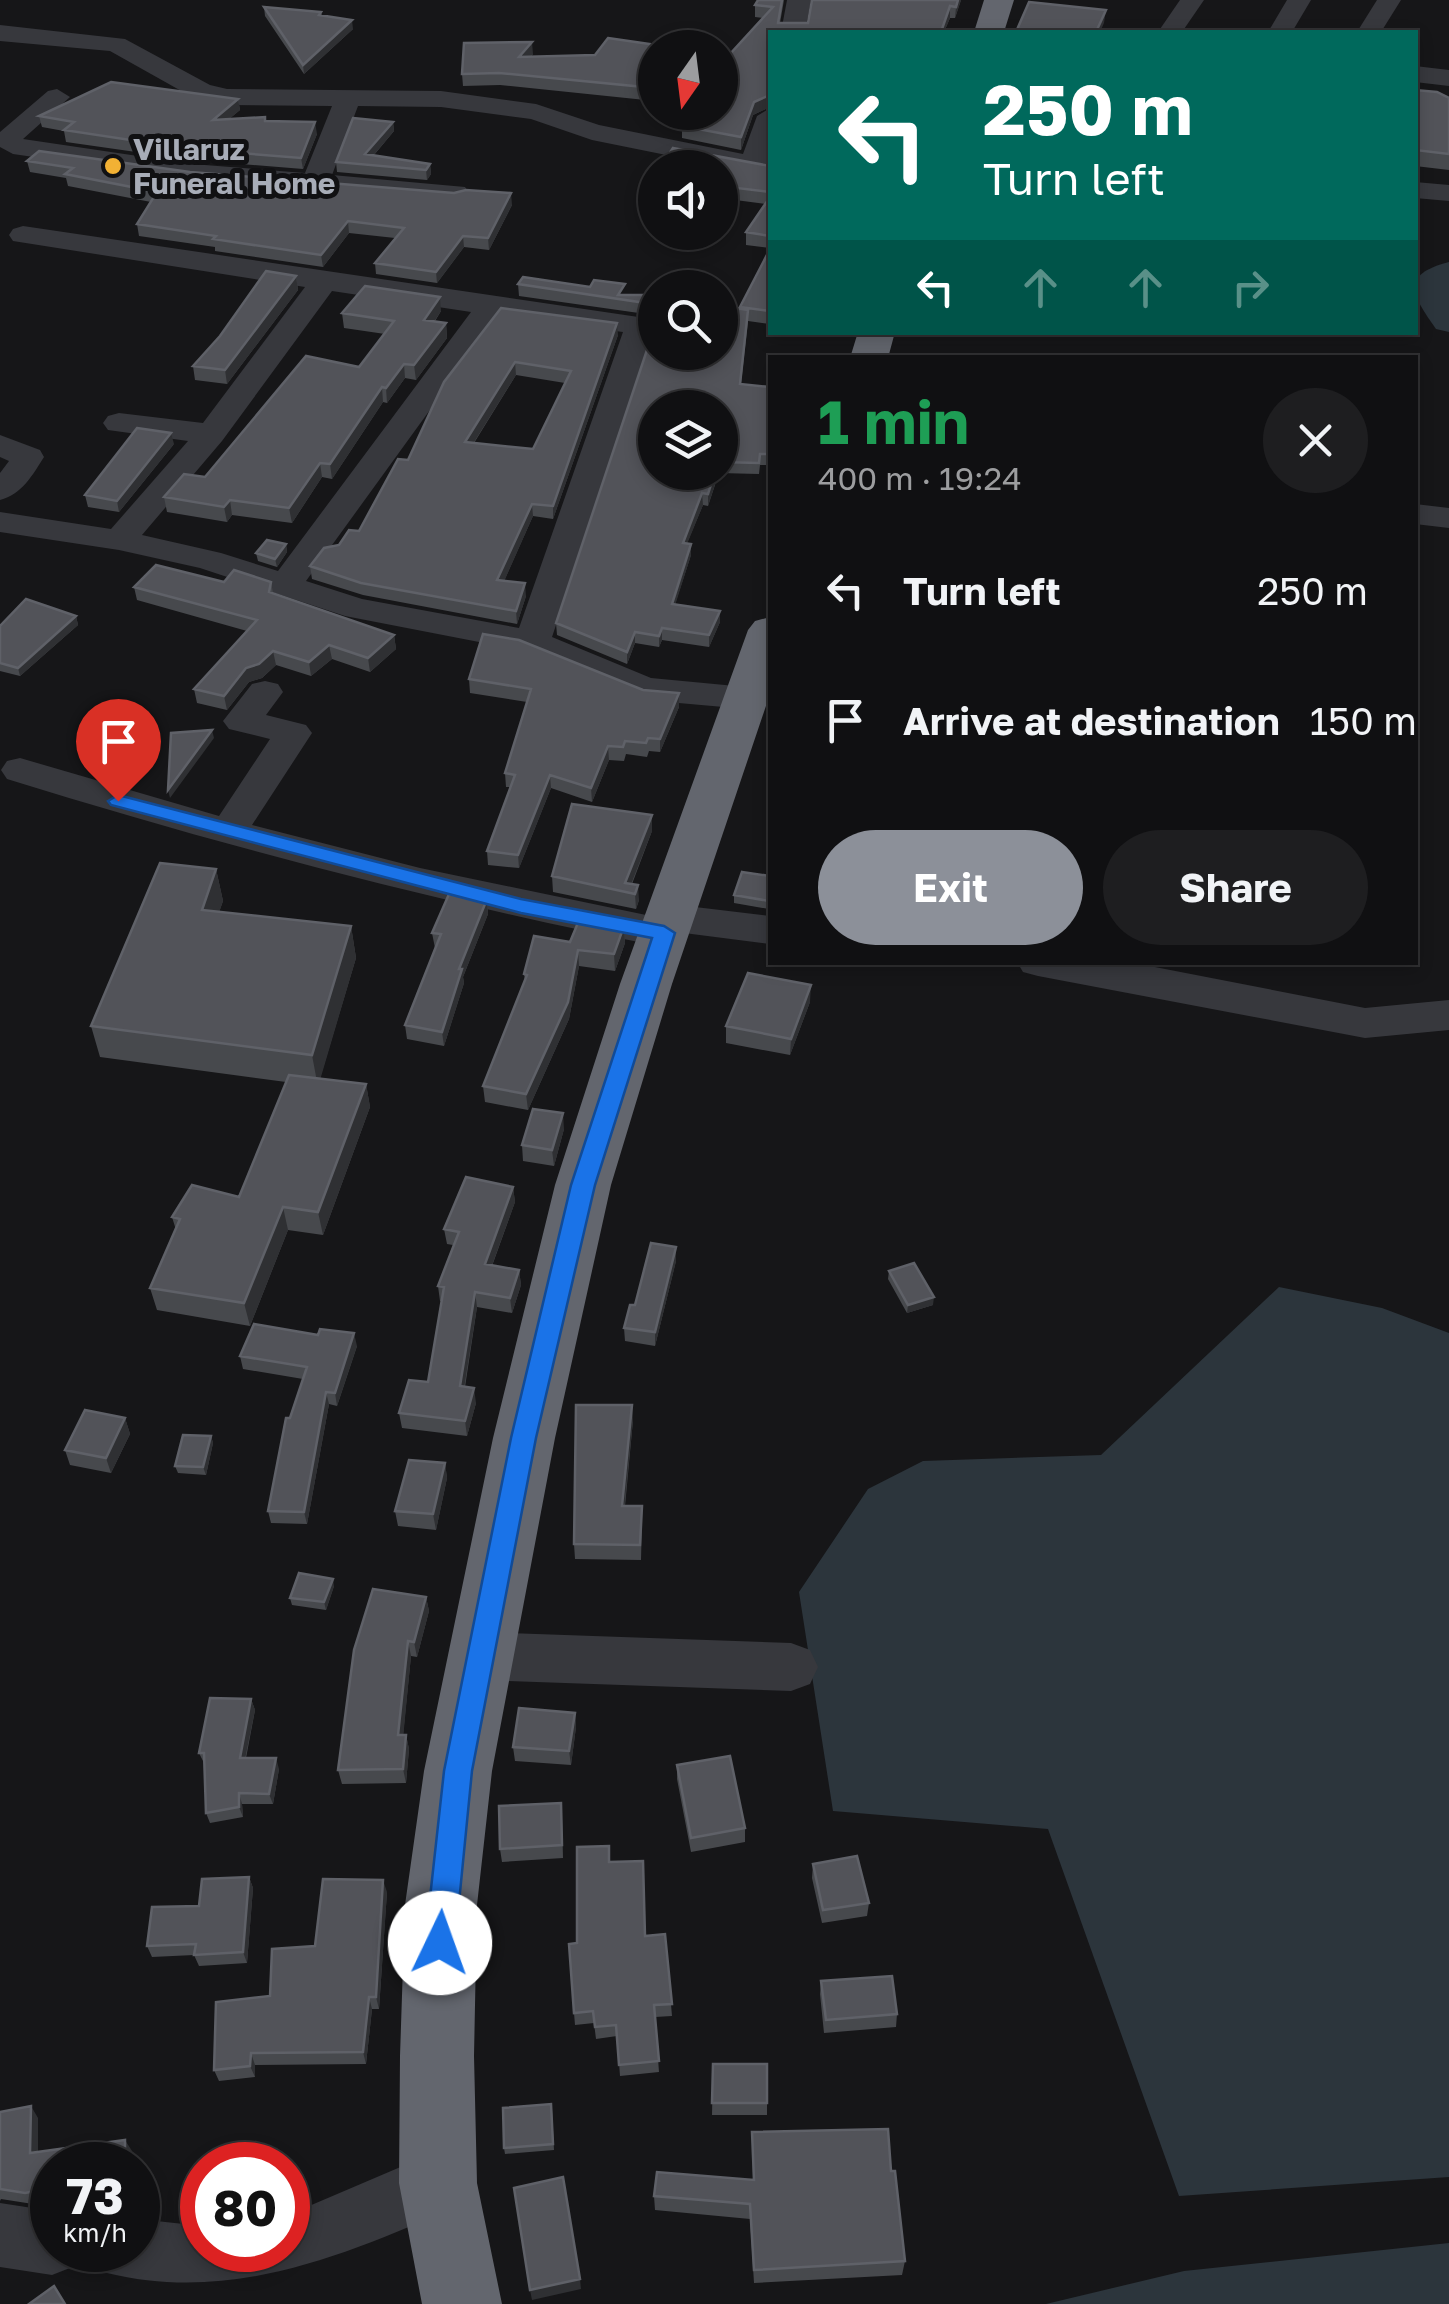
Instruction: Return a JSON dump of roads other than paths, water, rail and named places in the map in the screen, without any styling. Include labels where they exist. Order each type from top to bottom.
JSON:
[{"type":"highway","points":[[990,30],[999,0]]},
{"type":"highway","points":[[462,2304],[438,2183],[441,1905],[458,1771],[524,1438],[583,1185],[667,925],[768,636]]},
{"type":"street","points":[[793,30],[799,0]]},
{"type":"street","points":[[1171,30],[1192,0]]},
{"type":"street","points":[[1281,30],[1299,0]]},
{"type":"street","points":[[1370,30],[1388,0]]},
{"type":"street","points":[[0,30],[23,9]]},
{"type":"street","points":[[0,30],[116,44],[201,91],[226,98],[441,99],[536,112],[592,132],[762,165],[768,128]]},
{"type":"street","points":[[1434,76],[1449,52]]},
{"type":"street","points":[[57,97],[9,138],[13,146],[192,172],[455,193]]},
{"type":"street","points":[[315,182],[348,98]]},
{"type":"street","points":[[1418,190],[1449,193]]},
{"type":"street","points":[[23,236],[324,282],[641,324],[532,642]]},
{"type":"street","points":[[119,540],[211,434],[324,282]]},
{"type":"street","points":[[287,583],[492,304]]},
{"type":"street","points":[[119,423],[211,434]]},
{"type":"street","points":[[0,445],[28,457],[0,497],[119,540],[209,560],[357,609],[422,618],[532,642],[645,689],[746,698]]},
{"type":"street","points":[[1418,490],[1449,495]]},
{"type":"street","points":[[1418,514],[1449,518]]},
{"type":"street","points":[[228,833],[293,733],[242,721],[264,692]]},
{"type":"street","points":[[20,770],[228,833],[521,906],[667,925],[768,930]]},
{"type":"street","points":[[1056,965],[1366,1024],[1449,1015]]},
{"type":"street","points":[[480,1656],[790,1667]]},
{"type":"street","points":[[310,2238],[438,2183]]},
{"type":"street","points":[[0,2235],[30,2240]]},
{"type":"waterway","points":[[1449,273],[1437,276],[1429,286],[1449,321]]},
{"type":"place","name":"Villaruz Funeral Home","points":[[113,166]]}]
